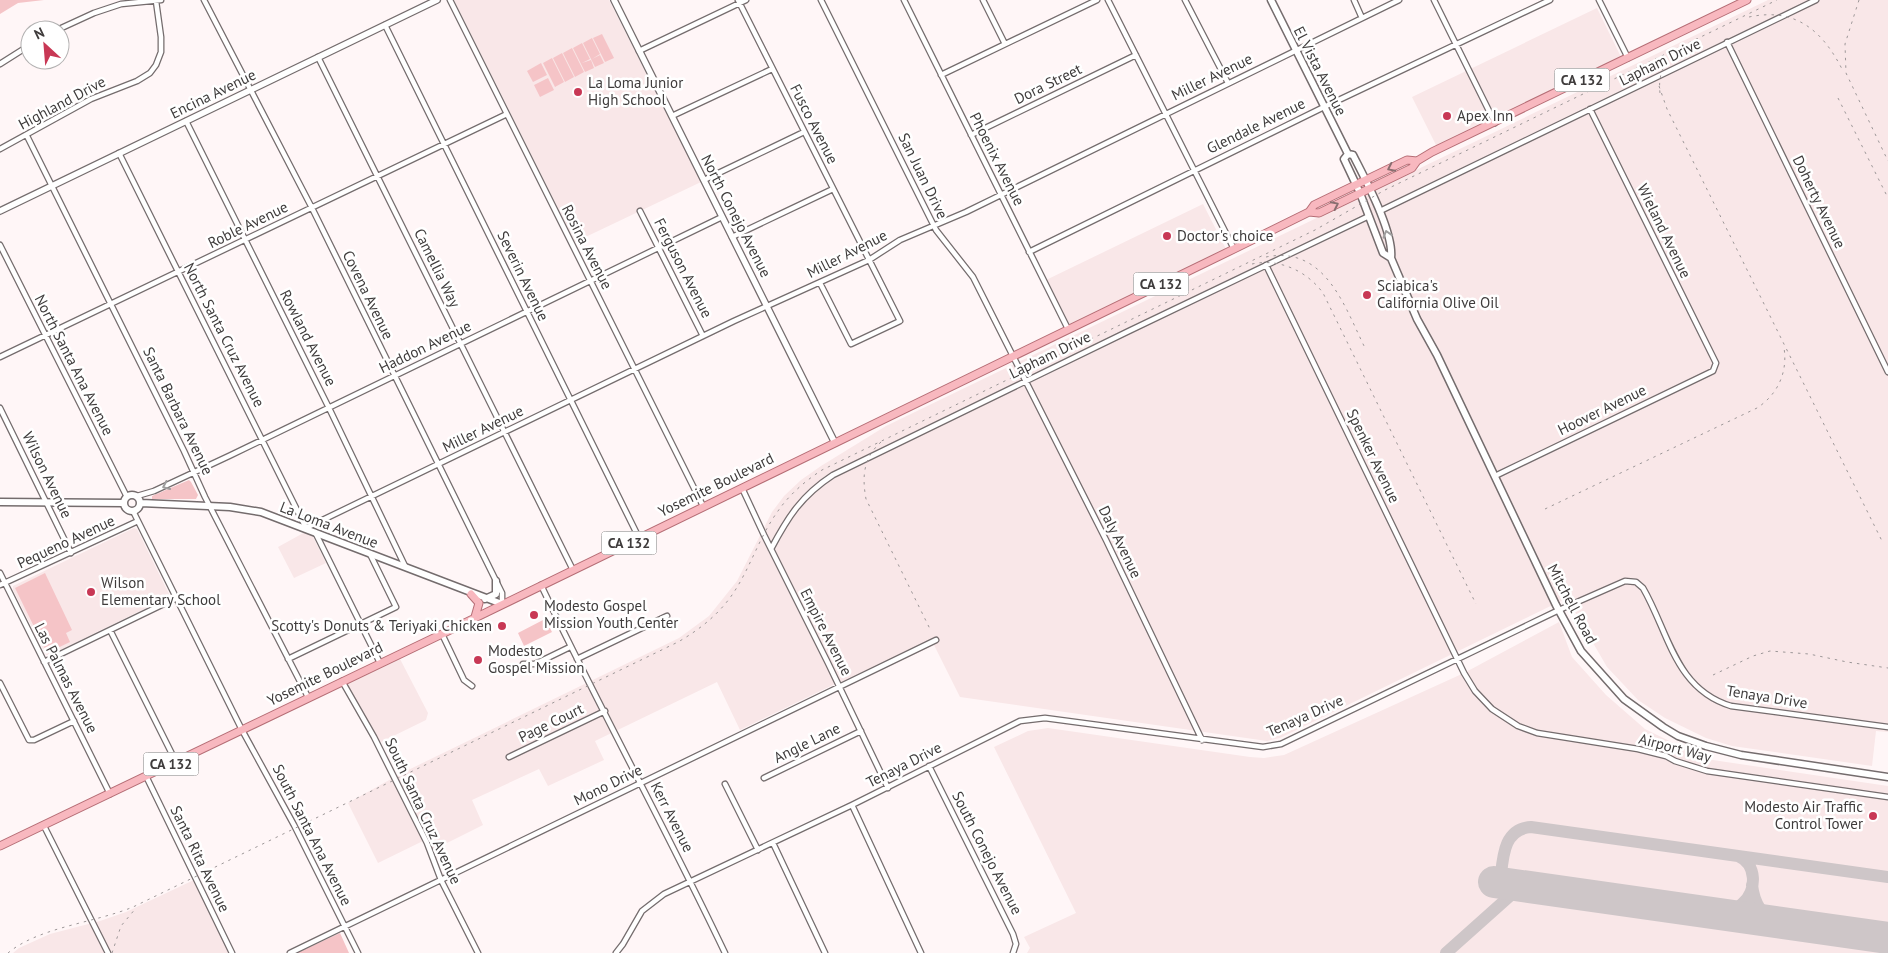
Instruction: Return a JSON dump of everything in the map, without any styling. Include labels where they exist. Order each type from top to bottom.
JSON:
[{"type":"main road","name":"El Vista Avenue","points":[[1271,0],[1348,154],[1352,155],[1370,188]]},
{"type":"main road","name":"Yosemite Boulevard","points":[[1309,212],[1318,213],[1412,168],[1417,161],[1747,0]]},
{"type":"main road","name":"El Vista Avenue","points":[[1348,154],[1344,159],[1360,193]]},
{"type":"main road","name":"Yosemite Boulevard","points":[[0,846],[442,634],[1234,249],[1309,212],[1314,205],[1407,160],[1417,161]]},
{"type":"main road","name":"Mitchell Road","points":[[1370,188],[1380,211],[1392,250],[1391,258],[1417,319],[1437,356],[1580,651],[1614,688],[1649,718],[1678,736],[1741,755],[1888,777]]},
{"type":"main road","name":"Mitchell Road","points":[[1360,193],[1383,253],[1391,258]]},
{"type":"main road","points":[[0,502],[46,503],[126,500],[130,495],[137,496],[141,503],[138,509],[133,511],[128,509],[126,500]]},
{"type":"main road","name":"La Loma Avenue","points":[[141,503],[255,510],[306,528],[484,599],[502,604]]},
{"type":"main road","points":[[484,599],[496,594],[496,581]]},
{"type":"main road","points":[[471,594],[479,603],[475,617]]},
{"type":"street","points":[[70,25],[116,6],[132,2],[159,0]]},
{"type":"street","name":"Highland Drive","points":[[0,149],[27,136],[91,99],[137,81],[150,73],[156,65],[160,52],[159,0]]},
{"type":"street","name":"Covena Avenue","points":[[204,0],[312,208],[496,581],[502,594],[502,604]]},
{"type":"street","name":"Encina Avenue","points":[[0,211],[437,0]]},
{"type":"street","name":"Rosina Avenue","points":[[450,0],[703,506]]},
{"type":"street","name":"North Conejo Avenue","points":[[614,0],[835,442]]},
{"type":"street","points":[[639,51],[746,0]]},
{"type":"street","name":"San Juan Drive","points":[[821,0],[934,226],[973,277],[1012,356]]},
{"type":"street","name":"Phoenix Avenue","points":[[904,0],[1068,329]]},
{"type":"street","points":[[983,0],[1005,44]]},
{"type":"street","points":[[941,75],[1097,0]]},
{"type":"street","points":[[1108,0],[1234,249]]},
{"type":"street","points":[[1185,0],[1228,83]]},
{"type":"street","points":[[1354,0],[1362,18]]},
{"type":"street","name":"Miller Avenue","points":[[306,528],[703,336],[869,260],[900,240],[1001,194],[1399,0]]},
{"type":"street","points":[[1434,0],[1495,123]]},
{"type":"street","name":"Glendale Avenue","points":[[1029,252],[1456,43],[1550,0]]},
{"type":"street","points":[[1599,0],[1628,58]]},
{"type":"street","name":"Lapham Drive","points":[[1380,211],[1816,0]]},
{"type":"street","name":"Fusco Avenue","points":[[739,2],[900,321],[852,344],[820,283]]},
{"type":"street","name":"Severin Avenue","points":[[385,25],[639,538]]},
{"type":"street","name":"Doherty Avenue","points":[[1727,42],[1888,372]]},
{"type":"street","points":[[0,64],[20,51]]},
{"type":"street","name":"Dora Street","points":[[971,135],[1136,55]]},
{"type":"street","name":"Camellia Way","points":[[318,57],[573,570]]},
{"type":"street","points":[[672,116],[772,68]]},
{"type":"street","name":"Wieland Avenue","points":[[1590,109],[1716,363]]},
{"type":"street","name":"Roble Avenue","points":[[0,357],[507,114]]},
{"type":"street","name":"Rowland Avenue","points":[[186,121],[329,408],[406,568]]},
{"type":"street","points":[[704,180],[804,132]]},
{"type":"street","name":"Santa Barbara Avenue","points":[[27,136],[210,506],[308,697]]},
{"type":"street","name":"North Santa Cruz Avenue","points":[[120,154],[306,528]]},
{"type":"street","points":[[732,237],[833,189]]},
{"type":"street","name":"Ferguson Avenue","points":[[640,211],[703,336]]},
{"type":"street","name":"Lapham Drive","points":[[771,549],[794,508],[822,483],[868,457],[1369,216]]},
{"type":"street","name":"Haddon Avenue","points":[[137,496],[154,491],[263,440],[722,217]]},
{"type":"street","name":"North Santa Ana Avenue","points":[[0,245],[126,500]]},
{"type":"street","name":"Spenker Avenue","points":[[1266,265],[1457,659]]},
{"type":"street","name":"Daly Avenue","points":[[1012,356],[1026,380],[1202,740]]},
{"type":"street","name":"Hoover Avenue","points":[[1495,476],[1713,371],[1716,363]]},
{"type":"street","name":"Wilson Avenue","points":[[0,408],[71,553]]},
{"type":"street","name":"Empire Avenue","points":[[742,488],[888,788]]},
{"type":"street","points":[[133,511],[242,730]]},
{"type":"street","name":"Pequeno Avenue","points":[[2,584],[138,521]]},
{"type":"street","points":[[315,532],[380,663]]},
{"type":"street","points":[[288,659],[396,608],[370,554]]},
{"type":"street","name":"Las Palmas Avenue","points":[[0,574],[2,584],[44,662],[110,794]]},
{"type":"street","name":"Tenaya Drive","points":[[616,953],[628,936],[636,919],[648,905],[664,894],[888,788],[1011,725],[1038,718],[1263,747],[1281,744],[1623,581],[1636,582],[1645,591],[1683,671],[1695,686],[1708,696],[1731,706],[1888,727]]},
{"type":"street","name":"Kerr Avenue","points":[[541,585],[570,647],[641,783],[725,953]]},
{"type":"street","points":[[44,662],[176,598]]},
{"type":"street","points":[[577,659],[667,616]]},
{"type":"street","points":[[110,630],[176,762]]},
{"type":"street","points":[[442,634],[464,680],[472,686]]},
{"type":"street","name":"Mono Drive","points":[[290,953],[936,640]]},
{"type":"street","points":[[522,664],[536,663],[570,647]]},
{"type":"street","name":"Airport Way","points":[[1457,659],[1475,691],[1492,709],[1518,726],[1537,733],[1638,749],[1666,756],[1688,766],[1707,771],[1888,797]]},
{"type":"street","name":"South Santa Cruz Avenue","points":[[342,681],[368,724],[427,843],[441,880],[478,953]]},
{"type":"street","points":[[0,683],[29,740],[34,740],[74,721]]},
{"type":"street","name":"Page Court","points":[[509,757],[604,711]]},
{"type":"street","name":"South Santa Ana Avenue","points":[[242,730],[294,826],[358,953]]},
{"type":"street","name":"Angle Lane","points":[[764,778],[861,731]]},
{"type":"street","name":"South Conejo Avenue","points":[[929,766],[1013,934],[1016,944],[1013,953]]},
{"type":"street","name":"Santa Rita Avenue","points":[[146,776],[232,953]]},
{"type":"street","points":[[726,784],[758,850]]},
{"type":"street","points":[[852,805],[921,953]]},
{"type":"street","points":[[44,826],[108,953]]},
{"type":"street","points":[[773,843],[825,953]]},
{"type":"shaded area","points":[[0,0],[44,0],[18,3],[0,14]]},
{"type":"shaded area","name":"La Loma Junior High School","points":[[454,0],[609,0],[701,182],[575,242]]},
{"type":"shaded area","points":[[1768,0],[1888,0],[1888,732],[1876,731],[1872,766],[1732,746],[1706,738],[1665,718],[1638,700],[1607,667],[1567,598],[1280,738],[1267,741],[960,697],[934,645],[841,689],[837,683],[740,730],[717,682],[595,741],[604,760],[548,786],[539,769],[472,800],[483,825],[431,851],[425,840],[378,863],[348,803],[400,774],[679,638],[709,616],[737,581],[772,512],[784,496],[801,480],[821,466],[886,426]]},
{"type":"shaded area","points":[[1597,8],[1621,57],[1437,147],[1412,97]]},
{"type":"shaded area","points":[[602,34],[614,58],[605,62],[593,38]]},
{"type":"shaded area","points":[[592,38],[600,54],[592,59],[600,55],[604,63],[595,67],[583,43]]},
{"type":"shaded area","points":[[582,43],[590,59],[582,63],[591,60],[594,68],[585,72],[573,48]]},
{"type":"shaded area","points":[[572,48],[584,72],[575,77],[563,53]]},
{"type":"shaded area","points":[[562,53],[574,77],[565,82],[553,58]]},
{"type":"shaded area","points":[[552,58],[564,82],[555,87],[543,63]]},
{"type":"shaded area","points":[[541,63],[547,75],[533,82],[527,71]]},
{"type":"shaded area","points":[[548,78],[554,90],[540,97],[534,85]]},
{"type":"shaded area","points":[[1203,204],[1226,249],[1068,325],[1046,280]]},
{"type":"shaded area","points":[[189,480],[198,495],[196,499],[152,499],[152,496]]},
{"type":"shaded area","name":"Wilson Elementary School","points":[[134,528],[137,529],[169,597],[50,655],[46,655],[13,590],[13,586]]},
{"type":"shaded area","points":[[307,531],[312,535],[326,563],[294,578],[278,547]]},
{"type":"shaded area","points":[[45,573],[72,630],[66,633],[70,642],[47,653],[15,588]]},
{"type":"shaded area","points":[[543,620],[544,622],[546,621],[552,632],[524,646],[518,633]]},
{"type":"shaded area","points":[[1559,622],[1572,657],[1606,695],[1645,729],[1706,759],[1888,786],[1888,953],[1027,953],[1030,948],[1024,937],[1076,913],[994,747],[1028,731],[1048,728],[1250,757],[1264,758],[1284,755],[1464,673]]},
{"type":"shaded area","points":[[400,659],[428,713],[426,720],[379,743],[347,684]]},
{"type":"shaded area","points":[[196,879],[234,953],[13,953],[19,948],[50,934],[126,912]]},
{"type":"shaded area","points":[[340,933],[349,953],[297,953]]},
{"type":"taxiway","points":[[1500,883],[1503,856],[1509,840],[1514,833],[1531,827],[1888,877]]},
{"type":"taxiway","points":[[1718,914],[1738,908],[1748,898],[1751,891],[1753,885],[1752,871],[1749,865],[1738,856]]},
{"type":"taxiway","points":[[1752,885],[1760,908],[1768,917],[1780,923]]},
{"type":"taxiway","points":[[1446,953],[1521,886]]},
{"type":"runway","points":[[1494,882],[1888,938]]},
{"type":"railway","points":[[8,953],[21,944],[51,931],[118,913],[133,907],[678,642],[708,622],[727,602],[744,575],[765,531],[778,511],[787,499],[822,470],[1315,230],[1385,190],[1777,0]]},
{"type":"railway","points":[[1859,0],[1845,44],[1846,73],[1888,161]]},
{"type":"railway","points":[[1749,17],[1781,16],[1794,19],[1806,25],[1826,44],[1843,71]]},
{"type":"railway","points":[[1660,93],[1662,70],[1676,51]]},
{"type":"railway","points":[[1659,86],[1667,109],[1882,541]]},
{"type":"railway","points":[[1838,98],[1888,198]]},
{"type":"railway","points":[[1266,257],[1287,256],[1304,261],[1318,270],[1331,283],[1341,299],[1366,350]]},
{"type":"railway","points":[[1252,264],[1272,263],[1292,268],[1309,278],[1323,293],[1476,604]]},
{"type":"railway","points":[[1545,509],[1757,408],[1770,397],[1780,382],[1784,366],[1784,348]]},
{"type":"railway","points":[[881,442],[870,455],[865,468],[866,499],[930,629]]},
{"type":"railway","points":[[1713,675],[1753,656],[1770,651],[1809,654],[1888,668]]},
{"type":"railway","points":[[112,953],[121,926],[136,908]]},
{"type":"place","name":"La Loma Junior High School","points":[[578,92]]},
{"type":"place","name":"Apex Inn","points":[[1447,116]]},
{"type":"place","name":"Doctor's choice","points":[[1167,236]]},
{"type":"place","name":"Sciabica's California Olive Oil","points":[[1367,295]]},
{"type":"place","name":"Wilson Elementary School","points":[[91,592]]},
{"type":"place","name":"Modesto Gospel Mission Youth Center","points":[[534,615]]},
{"type":"place","name":"Scotty's Donuts & Teriyaki Chicken","points":[[502,626]]},
{"type":"place","name":"Modesto Gospel Mission","points":[[478,660]]},
{"type":"place","name":"Modesto Air Traffic Control Tower","points":[[1873,816]]}]
